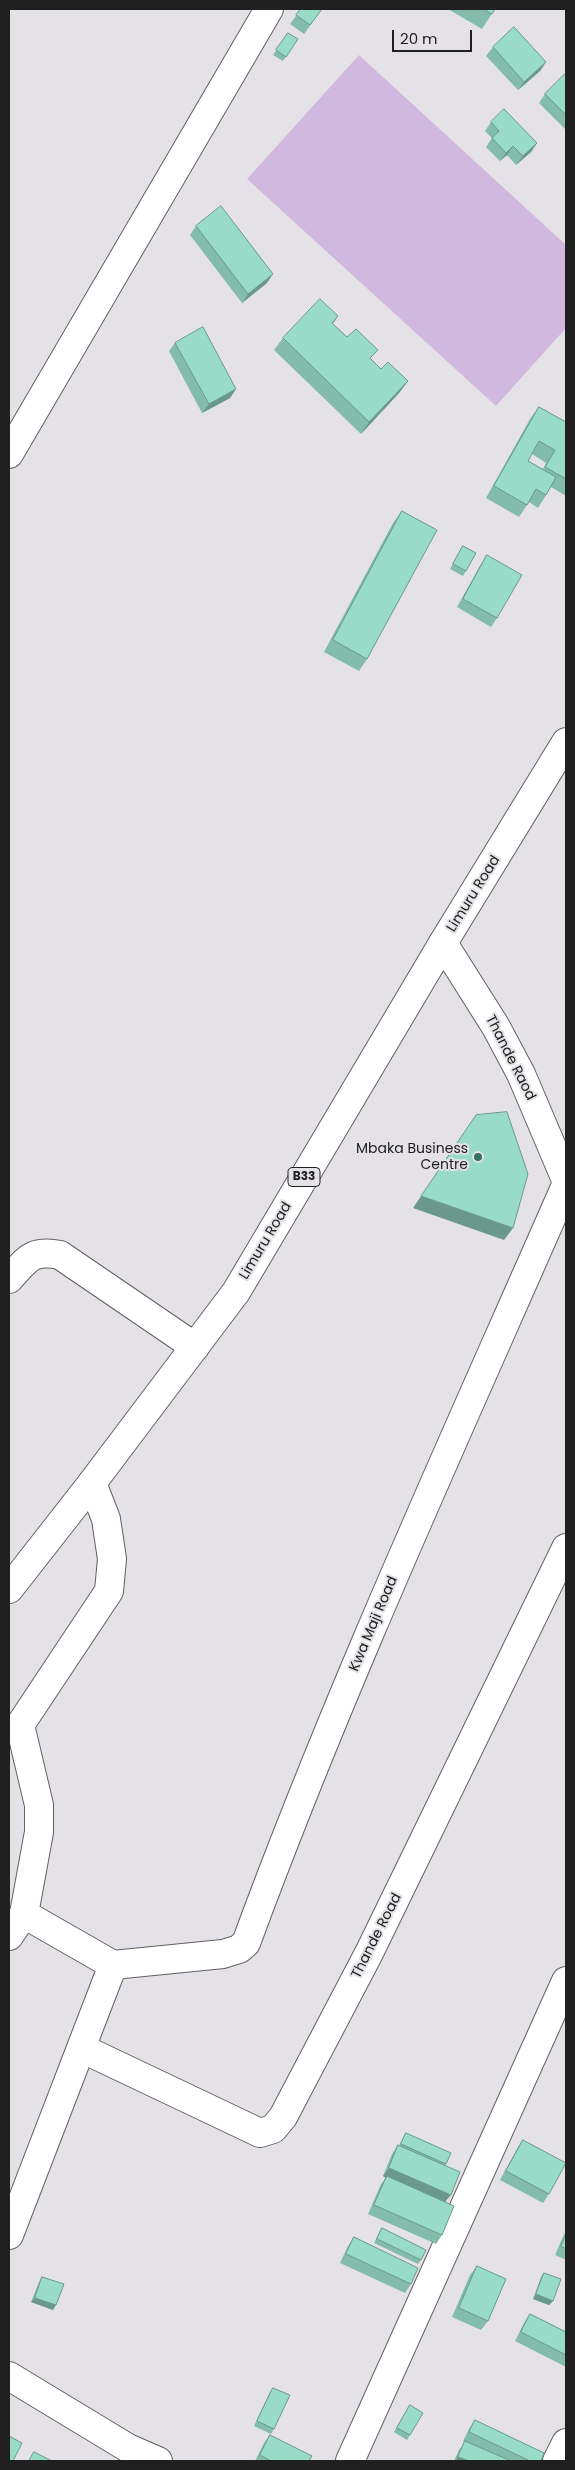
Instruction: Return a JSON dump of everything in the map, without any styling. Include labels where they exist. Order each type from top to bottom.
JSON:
[{"type":"main road","points":[[9,454],[269,9]]},
{"type":"main road","name":"Limuru Road","points":[[9,1589],[92,1483],[236,1292],[566,742]]},
{"type":"main road","name":"Thande Raod","points":[[444,943],[496,1027],[521,1074],[566,1180]]},
{"type":"main road","name":"Kwa Maji Road","points":[[113,1965],[222,1954],[239,1949],[246,1943],[277,1858],[364,1645],[566,1185]]},
{"type":"main road","points":[[9,1279],[31,1255],[44,1252],[60,1255],[195,1347]]},
{"type":"main road","points":[[9,1936],[24,1914],[38,1845],[39,1805],[14,1722],[109,1591],[112,1559],[106,1519],[92,1483]]},
{"type":"main road","name":"Thande Road","points":[[81,2048],[260,2134],[273,2129],[282,2117],[369,1953],[566,1548]]},
{"type":"main road","points":[[9,2235],[113,1965],[24,1914]]},
{"type":"main road","points":[[350,2461],[566,1981]]},
{"type":"main road","points":[[9,2376],[125,2454],[158,2461]]},
{"type":"main road","points":[[557,2461],[566,2443]]},
{"type":"shaded area","points":[[359,55],[566,245],[566,328],[496,406],[247,179]]},
{"type":"building","points":[[301,9],[322,9],[310,25],[296,15]]},
{"type":"building","points":[[484,9],[495,9],[492,14]]},
{"type":"building","points":[[514,27],[546,62],[524,82],[493,47]]},
{"type":"building","points":[[288,33],[298,39],[286,57],[276,50]]},
{"type":"building","points":[[566,75],[566,115],[545,94]]},
{"type":"building","points":[[504,109],[537,143],[523,156],[513,146],[506,153],[492,138],[499,131],[491,122]]},
{"type":"building","points":[[221,206],[273,274],[248,294],[196,226]]},
{"type":"building","points":[[320,299],[338,316],[332,323],[347,337],[356,329],[378,350],[370,358],[381,369],[388,362],[408,381],[369,422],[283,338]]},
{"type":"building","points":[[203,327],[236,389],[209,404],[175,343]]},
{"type":"building","points":[[539,407],[566,422],[566,479],[545,467],[555,450],[539,441],[528,461],[556,477],[546,495],[536,489],[527,505],[494,486]]},
{"type":"building","points":[[402,511],[437,530],[367,659],[333,640]]},
{"type":"building","points":[[463,546],[476,553],[466,571],[453,564]]},
{"type":"building","points":[[487,555],[522,575],[497,618],[463,599]]},
{"type":"building","name":"Mbaka Business Centre","points":[[507,1112],[528,1174],[513,1228],[421,1196],[476,1115]]},
{"type":"building","points":[[406,2133],[451,2153],[446,2164],[401,2144]]},
{"type":"building","points":[[523,2140],[566,2163],[549,2194],[506,2171]]},
{"type":"building","points":[[398,2145],[460,2172],[451,2195],[389,2168]]},
{"type":"building","points":[[387,2176],[454,2206],[442,2235],[374,2205]]},
{"type":"building","points":[[382,2228],[426,2250],[421,2260],[377,2239]]},
{"type":"building","points":[[566,2235],[566,2249],[561,2246]]},
{"type":"building","points":[[354,2237],[418,2268],[411,2284],[346,2254]]},
{"type":"building","points":[[477,2266],[506,2279],[488,2321],[459,2308]]},
{"type":"building","points":[[544,2273],[561,2279],[553,2301],[536,2294]]},
{"type":"building","points":[[42,2277],[64,2284],[56,2305],[35,2298]]},
{"type":"building","points":[[530,2314],[566,2332],[566,2355],[521,2332]]},
{"type":"building","points":[[273,2388],[290,2395],[274,2429],[257,2421]]},
{"type":"building","points":[[410,2405],[423,2413],[410,2435],[397,2428]]},
{"type":"building","points":[[475,2420],[544,2453],[541,2461],[530,2461],[469,2432]]},
{"type":"building","points":[[270,2435],[312,2456],[309,2461],[271,2461],[260,2455]]},
{"type":"building","points":[[9,2436],[22,2443],[13,2461],[9,2461]]},
{"type":"building","points":[[465,2441],[511,2461],[469,2461],[458,2457]]},
{"type":"building","points":[[34,2452],[52,2461],[29,2461]]},
{"type":"place","name":"Mbaka Business Centre","points":[[478,1157]]}]
